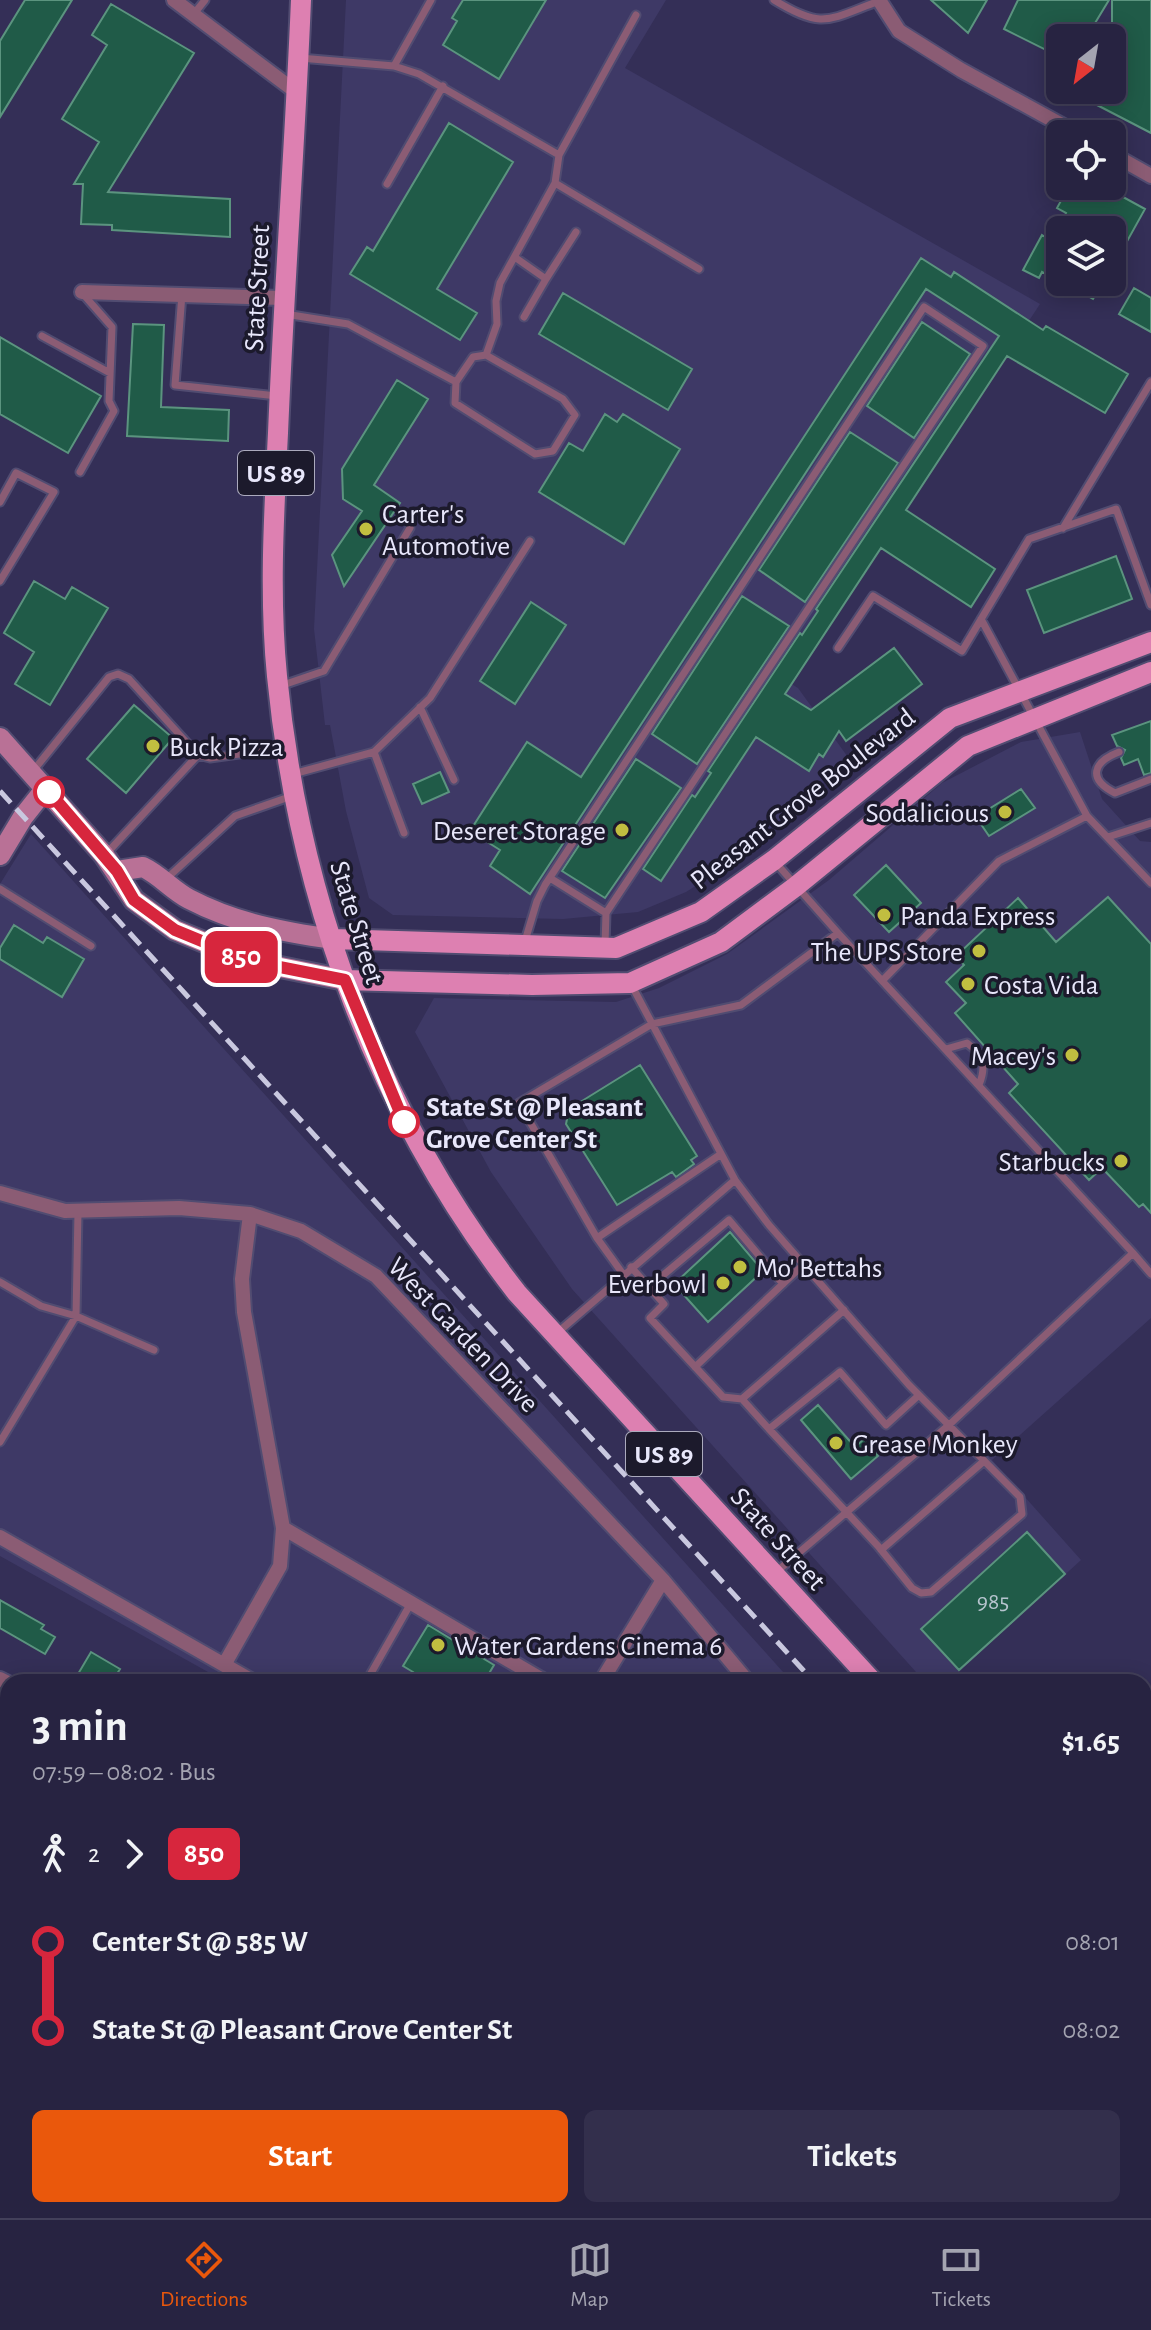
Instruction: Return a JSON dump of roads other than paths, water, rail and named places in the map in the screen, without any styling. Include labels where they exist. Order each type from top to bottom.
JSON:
[{"type":"main road","name":"State Street","points":[[301,0],[274,524],[278,687],[295,795],[345,980],[389,1092],[424,1158],[485,1252],[555,1334],[866,1674]]},
{"type":"main road","name":"Pleasant Grove Boulevard","points":[[333,939],[616,948],[701,912],[774,860],[950,718],[1151,642]]},
{"type":"main road","points":[[0,738],[111,863],[134,900],[175,930],[250,961],[345,980],[532,985],[630,983],[721,942],[795,887],[968,746],[1151,672]]},
{"type":"main road","points":[[0,855],[46,788]]},
{"type":"main road","points":[[111,863],[143,867],[224,917],[276,931],[333,939]]},
{"type":"street","points":[[174,0],[295,91]]},
{"type":"street","points":[[879,0],[899,31],[961,70],[1052,120]]},
{"type":"street","points":[[1126,162],[1151,176]]},
{"type":"street","points":[[82,292],[182,294],[283,306]]},
{"type":"street","name":"West Garden Drive","points":[[0,1193],[23,1202],[78,1212],[179,1208],[250,1214],[301,1231],[376,1276],[663,1580],[741,1674]]},
{"type":"street","points":[[224,1665],[280,1566],[283,1528],[244,1312],[242,1279],[250,1214]]},
{"type":"street","points":[[283,1528],[532,1674]]},
{"type":"street","points":[[0,1537],[240,1674]]},
{"type":"street","points":[[606,1674],[663,1580]]},
{"type":"lane","points":[[192,16],[205,0]]},
{"type":"lane","points":[[394,66],[431,0]]},
{"type":"lane","points":[[774,0],[803,17],[828,20],[879,0]]},
{"type":"lane","points":[[486,355],[497,324],[496,301],[500,283],[555,183],[559,155],[636,15]]},
{"type":"lane","points":[[298,58],[394,66],[443,86],[559,155]]},
{"type":"lane","points":[[387,184],[443,86]]},
{"type":"lane","points":[[555,183],[699,269]]},
{"type":"lane","points":[[524,317],[576,232]]},
{"type":"lane","points":[[516,258],[546,279]]},
{"type":"lane","points":[[80,472],[114,411],[109,401],[112,327],[82,292]]},
{"type":"lane","points":[[182,294],[175,385],[279,396]]},
{"type":"lane","points":[[283,306],[348,324],[456,382]]},
{"type":"lane","points":[[524,947],[537,901],[550,878],[924,307],[983,346],[606,913],[605,948]]},
{"type":"lane","points":[[42,336],[110,373]]},
{"type":"lane","points":[[486,355],[563,399],[575,415],[553,451],[535,454],[455,403],[456,382],[473,357],[486,355]]},
{"type":"lane","points":[[1063,528],[1151,382]]},
{"type":"lane","points":[[0,502],[16,473],[54,492],[0,581]]},
{"type":"lane","points":[[838,648],[873,596],[962,651],[1029,539],[1116,509],[1151,605]]},
{"type":"lane","points":[[278,687],[324,671],[410,528]]},
{"type":"lane","points":[[291,774],[374,752],[430,698],[530,541]]},
{"type":"lane","points":[[981,619],[1087,816],[1151,883]]},
{"type":"lane","points":[[32,772],[109,677],[118,674],[129,679],[198,755],[210,758],[286,748]]},
{"type":"lane","points":[[420,707],[454,780]]},
{"type":"lane","points":[[374,752],[404,833]]},
{"type":"lane","points":[[1119,752],[1103,759],[1097,768],[1097,775],[1105,788],[1115,793],[1151,779]]},
{"type":"lane","points":[[111,863],[198,755]]},
{"type":"lane","points":[[163,881],[235,816],[295,795]]},
{"type":"lane","points":[[883,980],[999,861],[1087,816]]},
{"type":"lane","points":[[1108,837],[1151,823]]},
{"type":"lane","points":[[774,860],[795,887],[1151,1274]]},
{"type":"lane","points":[[550,878],[606,913]]},
{"type":"lane","points":[[0,889],[91,946]]},
{"type":"lane","points":[[623,1274],[597,1238],[519,1103],[652,1024],[741,1005],[838,933]]},
{"type":"lane","points":[[630,983],[735,1180],[919,1395],[1020,1497],[1022,1514],[931,1592],[921,1593],[912,1588],[742,1399],[723,1397],[650,1318],[664,1304],[631,1267]]},
{"type":"lane","points":[[946,1049],[967,1043],[978,1052],[984,1065],[979,1085]]},
{"type":"lane","points":[[597,1238],[721,1154]]},
{"type":"lane","points":[[555,1334],[735,1180]]},
{"type":"lane","points":[[0,1442],[76,1316],[78,1212]]},
{"type":"lane","points":[[649,1287],[729,1220],[783,1284]]},
{"type":"lane","points":[[774,1574],[949,1425],[1133,1253]]},
{"type":"lane","points":[[695,1367],[804,1264]]},
{"type":"lane","points":[[0,1282],[41,1306],[76,1316],[154,1350]]},
{"type":"lane","points":[[742,1399],[844,1310]]},
{"type":"lane","points":[[769,1429],[840,1372],[886,1425],[919,1395]]},
{"type":"lane","points":[[881,1550],[984,1461]]},
{"type":"lane","points":[[371,1674],[411,1603]]},
{"type":"railway","points":[[0,791],[807,1674]]},
{"type":"place","name":"Carter's Automotive","points":[[366,529]]},
{"type":"place","name":"Buck Pizza","points":[[153,746]]},
{"type":"place","name":"Sodalicious","points":[[1005,812]]},
{"type":"place","name":"Deseret Storage","points":[[622,830]]},
{"type":"place","name":"Panda Express","points":[[884,915]]},
{"type":"place","name":"The UPS Store","points":[[979,951]]},
{"type":"place","name":"Costa Vida","points":[[968,984]]},
{"type":"place","name":"Macey's","points":[[1072,1055]]},
{"type":"place","name":"State St @ Pleasant Grove Center St","points":[[404,1122]]},
{"type":"place","name":"Starbucks","points":[[1121,1161]]},
{"type":"place","name":"Mo' Bettahs","points":[[740,1267]]},
{"type":"place","name":"Everbowl","points":[[723,1283]]},
{"type":"place","name":"Grease Monkey","points":[[836,1443]]},
{"type":"place","name":"Water Gardens Cinema 6","points":[[438,1645]]}]
